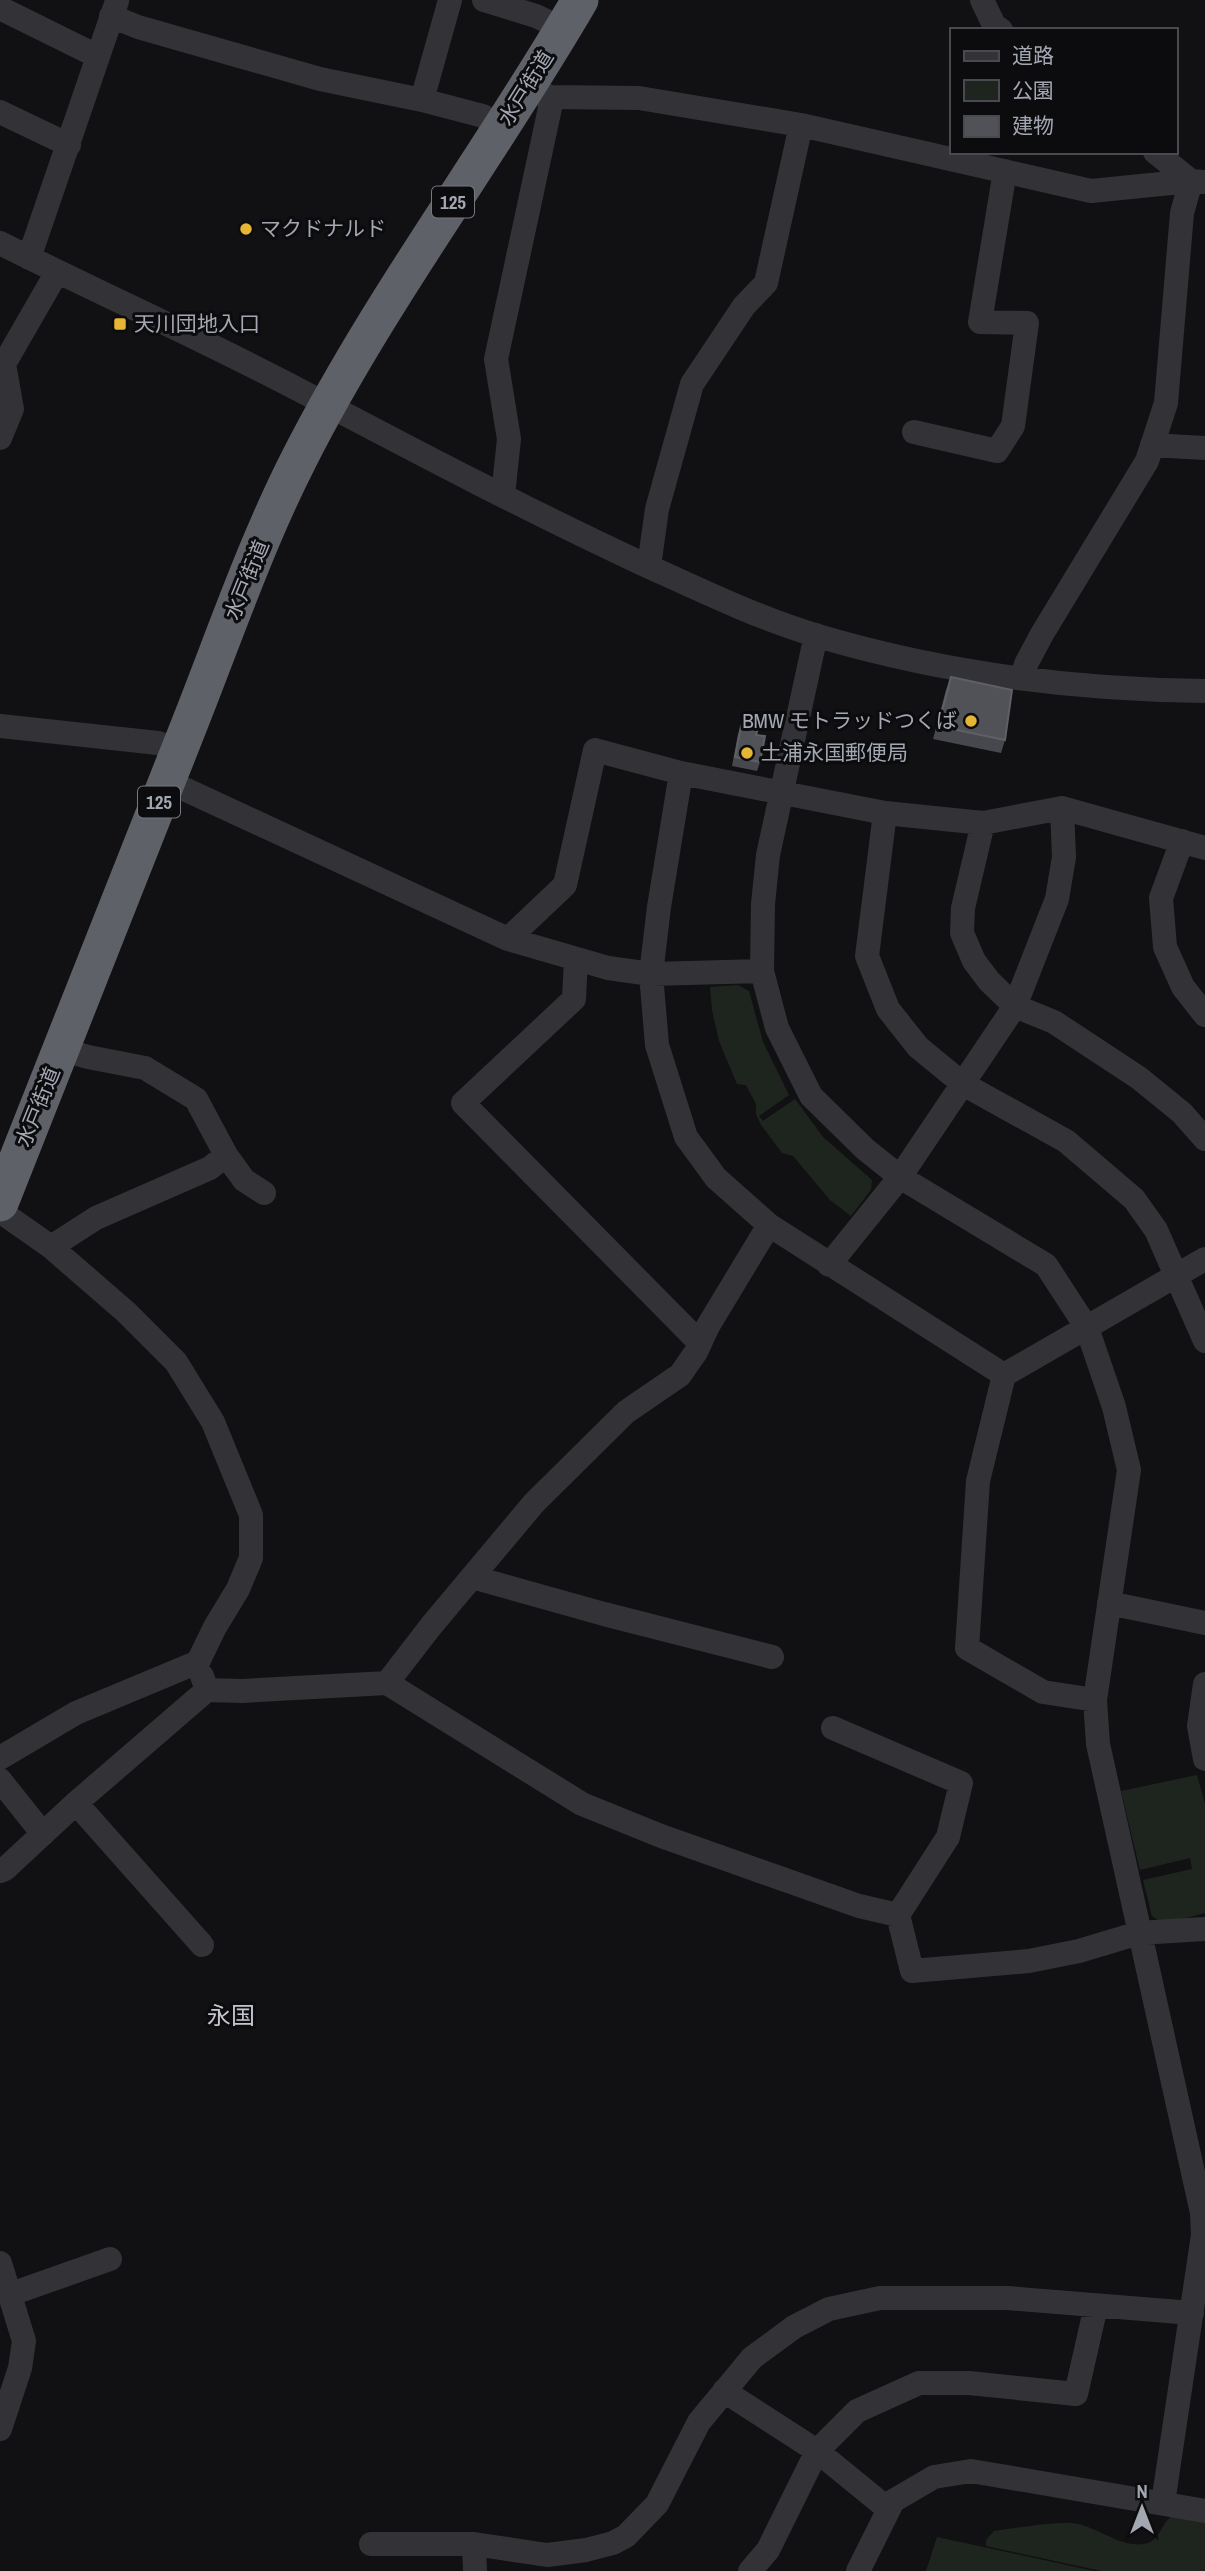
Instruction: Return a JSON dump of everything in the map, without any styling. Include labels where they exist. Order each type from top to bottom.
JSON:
[{"type":"highway","name":"水戸街道","points":[[0,1203],[173,766],[297,463],[327,405],[389,301],[501,129],[539,90],[572,14]]},
{"type":"street","points":[[422,100],[450,0]]},
{"type":"street","points":[[484,0],[536,16],[572,14]]},
{"type":"street","points":[[982,0],[994,25],[998,28]]},
{"type":"street","points":[[0,8],[97,56]]},
{"type":"street","points":[[29,258],[114,8],[138,27],[320,79],[483,116],[501,129]]},
{"type":"street","points":[[539,90],[639,98],[802,125],[1091,191],[1198,182]]},
{"type":"street","points":[[503,495],[509,439],[496,359],[550,108],[539,90]]},
{"type":"street","points":[[0,111],[69,145]]},
{"type":"street","points":[[649,566],[657,509],[692,384],[744,306],[766,283],[802,125]]},
{"type":"street","points":[[1158,154],[1198,182]]},
{"type":"street","points":[[914,432],[998,451],[1013,426],[1027,323],[980,322],[1005,171]]},
{"type":"street","points":[[1022,677],[1042,634],[1147,461],[1166,403],[1182,213],[1198,182]]},
{"type":"street","points":[[0,243],[581,535],[725,601],[816,635],[949,668],[1079,686],[1205,691]]},
{"type":"street","points":[[0,438],[12,408],[5,364],[57,272]]},
{"type":"street","points":[[1152,445],[1205,448]]},
{"type":"street","points":[[816,635],[780,794],[763,904],[762,971],[777,1028],[811,1096],[865,1149],[900,1177],[1046,1265],[1087,1328],[1114,1407],[1129,1470],[1095,1700],[1098,1744],[1204,2213],[1192,2313],[1163,2503]]},
{"type":"street","points":[[0,726],[158,743],[173,766],[508,939],[608,968],[651,974],[762,971]]},
{"type":"street","points":[[508,939],[565,885],[595,750],[681,773],[885,813],[983,823],[1062,808],[1193,845],[1161,898],[1164,947],[1183,987],[1205,1015]]},
{"type":"street","points":[[681,773],[651,974],[657,1045],[685,1137],[716,1178],[769,1225],[1004,1374]]},
{"type":"street","points":[[829,1265],[900,1177],[1015,1006],[1057,900],[1064,857],[1062,808]]},
{"type":"street","points":[[885,813],[867,956],[888,1009],[918,1047],[963,1084],[1066,1141],[1134,1199],[1156,1230],[1205,1341]]},
{"type":"street","points":[[983,823],[963,908],[962,933],[974,961],[989,981],[1015,1006],[1054,1022],[1139,1078],[1182,1113],[1205,1139]]},
{"type":"street","points":[[576,959],[574,999],[463,1103],[700,1343]]},
{"type":"street","points":[[61,1049],[145,1068],[196,1099],[226,1155],[244,1180],[264,1193]]},
{"type":"street","points":[[51,1247],[96,1219],[210,1167],[226,1155]]},
{"type":"street","points":[[0,1211],[51,1247],[127,1312],[176,1362],[213,1422],[251,1515],[251,1558],[239,1589],[215,1627],[198,1662],[76,1713],[0,1758]]},
{"type":"street","points":[[387,1684],[534,1503],[626,1412],[680,1374],[769,1225]]},
{"type":"street","points":[[1095,1700],[1043,1692],[967,1648],[978,1481],[1004,1374],[1205,1259]]},
{"type":"street","points":[[472,1577],[772,1657]]},
{"type":"street","points":[[1109,1603],[1205,1623]]},
{"type":"street","points":[[198,1662],[206,1690]]},
{"type":"street","points":[[0,1871],[206,1690],[242,1691],[387,1684],[582,1804],[661,1836],[859,1906],[898,1915]]},
{"type":"street","points":[[1205,1684],[1203,1715],[1199,1726],[1205,1759]]},
{"type":"street","points":[[833,1728],[961,1783],[948,1837],[898,1915],[912,1971],[1029,1961],[1079,1951],[1139,1933],[1205,1929]]},
{"type":"street","points":[[0,1780],[43,1834]]},
{"type":"street","points":[[76,1802],[202,1945]]},
{"type":"street","points":[[0,2430],[20,2368],[24,2341],[5,2284],[110,2259]]},
{"type":"street","points":[[371,2544],[474,2544],[547,2555],[613,2543],[626,2536],[657,2504],[699,2422],[752,2358],[794,2327],[829,2309],[863,2300],[1007,2298],[1192,2313]]},
{"type":"street","points":[[750,2571],[768,2550],[817,2451],[857,2411],[919,2383],[968,2383],[1076,2394],[1096,2306]]},
{"type":"street","points":[[724,2391],[817,2451],[888,2509]]},
{"type":"street","points":[[858,2571],[893,2501],[934,2477],[971,2471],[1205,2511]]},
{"type":"street","points":[[474,2544],[475,2571]]},
{"type":"green space","points":[[738,985],[749,991],[763,1042],[789,1095],[759,1116],[763,1121],[795,1099],[823,1137],[872,1180],[871,1190],[851,1216],[830,1200],[793,1156],[782,1153],[761,1125],[756,1114],[756,1104],[746,1085],[737,1084],[719,1041],[710,987]]},
{"type":"green space","points":[[1197,1775],[1205,1804],[1205,1913],[1163,1924],[1152,1916],[1143,1880],[1192,1869],[1190,1858],[1140,1870],[1121,1791]]},
{"type":"green space","points":[[1174,2515],[1205,2521],[1205,2571],[1101,2571],[986,2546],[986,2540],[994,2531],[1061,2523],[1080,2524],[1125,2543],[1144,2544],[1154,2539]]},
{"type":"green space","points":[[937,2537],[1094,2571],[926,2571]]},
{"type":"building","name":"BMW モトラッドつくば","points":[[951,677],[1012,690],[1005,740],[938,726]]},
{"type":"building","points":[[741,726],[758,728],[756,735],[765,736],[760,762],[735,757]]},
{"type":"place","name":"マクドナルド","points":[[246,229]]},
{"type":"place","name":"天川団地入口","points":[[120,324]]},
{"type":"place","name":"BMW モトラッドつくば","points":[[971,721]]},
{"type":"place","name":"土浦永国郵便局","points":[[747,753]]},
{"type":"district","name":"永国","points":[[231,2016]]}]
